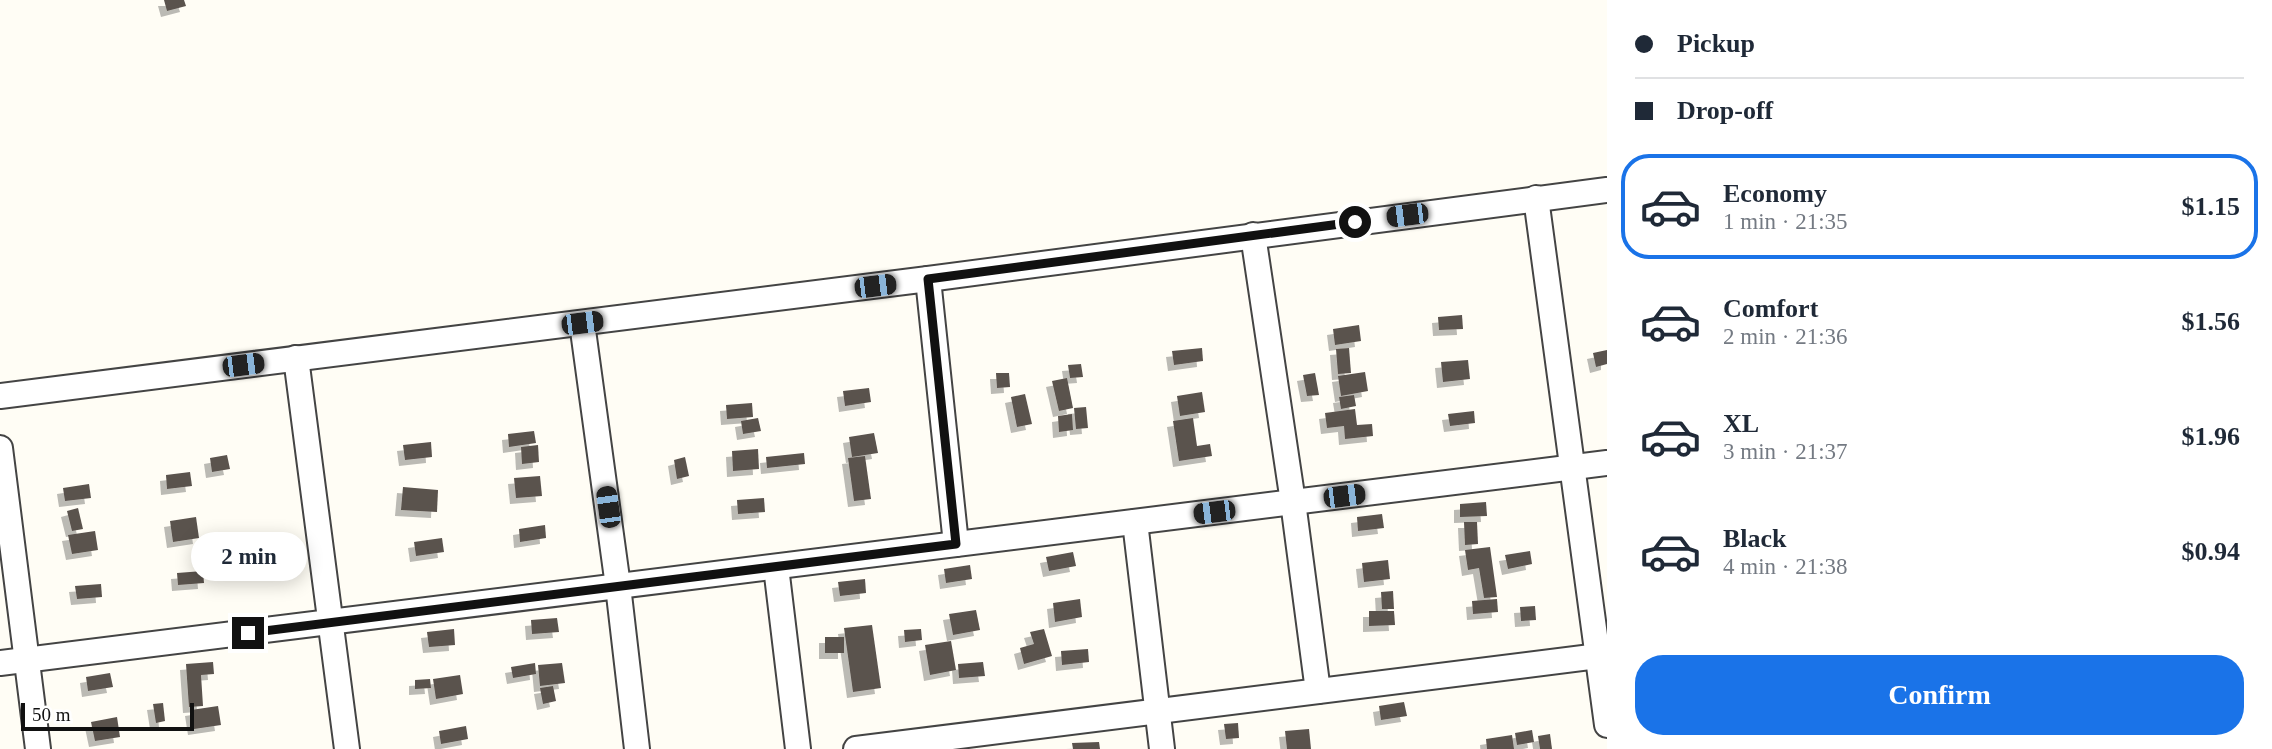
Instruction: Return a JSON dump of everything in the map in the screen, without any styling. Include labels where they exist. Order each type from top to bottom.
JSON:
[{"type":"street","points":[[0,396],[1607,190]]},
{"type":"street","points":[[1536,198],[1602,656],[1607,725]]},
{"type":"street","points":[[1252,235],[1293,502],[1318,691]]},
{"type":"street","points":[[928,279],[956,544]]},
{"type":"street","points":[[582,323],[637,749]]},
{"type":"street","points":[[296,358],[347,749]]},
{"type":"street","points":[[0,448],[38,749]]},
{"type":"street","points":[[0,663],[1607,463]]},
{"type":"street","points":[[1135,522],[1162,749]]},
{"type":"street","points":[[776,566],[798,749]]},
{"type":"street","points":[[856,749],[1602,656]]},
{"type":"building","points":[[164,0],[184,0],[186,6],[167,11]]},
{"type":"building","points":[[1462,315],[1463,329],[1439,330],[1438,317]]},
{"type":"building","points":[[1359,325],[1361,341],[1335,345],[1333,329]]},
{"type":"building","points":[[1202,348],[1203,361],[1174,365],[1172,351]]},
{"type":"building","points":[[1349,348],[1351,373],[1338,374],[1336,349]]},
{"type":"building","points":[[1607,350],[1607,364],[1596,367],[1593,353]]},
{"type":"building","points":[[1468,360],[1470,379],[1443,382],[1441,362]]},
{"type":"building","points":[[1081,364],[1083,377],[1070,378],[1068,365]]},
{"type":"building","points":[[1365,372],[1368,391],[1341,396],[1338,376]]},
{"type":"building","points":[[996,373],[1009,373],[1010,387],[997,388]]},
{"type":"building","points":[[1315,373],[1319,395],[1307,396],[1303,375]]},
{"type":"building","points":[[1067,378],[1073,408],[1059,411],[1052,381]]},
{"type":"building","points":[[869,388],[871,402],[845,406],[843,391]]},
{"type":"building","points":[[1202,392],[1205,412],[1180,416],[1177,396]]},
{"type":"building","points":[[1025,394],[1032,424],[1017,427],[1011,397]]},
{"type":"building","points":[[1354,395],[1356,406],[1341,409],[1339,397]]},
{"type":"building","points":[[752,403],[753,417],[727,419],[726,405]]},
{"type":"building","points":[[1086,407],[1088,428],[1076,429],[1074,408]]},
{"type":"building","points":[[1355,409],[1357,425],[1372,424],[1373,436],[1345,439],[1344,426],[1327,428],[1325,413]]},
{"type":"building","points":[[1474,411],[1475,423],[1450,426],[1448,414]]},
{"type":"building","points":[[1072,414],[1073,430],[1059,432],[1058,416]]},
{"type":"building","points":[[758,418],[761,431],[743,434],[741,421]]},
{"type":"building","points":[[1193,418],[1197,446],[1210,444],[1212,456],[1179,461],[1173,421]]},
{"type":"building","points":[[534,431],[536,443],[509,447],[508,434]]},
{"type":"building","points":[[874,433],[878,453],[852,457],[849,437]]},
{"type":"building","points":[[431,442],[432,457],[405,460],[403,445]]},
{"type":"building","points":[[538,445],[539,462],[522,464],[521,447]]},
{"type":"building","points":[[758,449],[759,469],[733,471],[732,451]]},
{"type":"building","points":[[804,453],[805,464],[767,468],[766,457]]},
{"type":"building","points":[[227,455],[230,469],[212,472],[210,458]]},
{"type":"building","points":[[865,456],[871,499],[854,501],[848,458]]},
{"type":"building","points":[[685,457],[689,476],[677,479],[674,460]]},
{"type":"building","points":[[190,472],[192,486],[167,489],[166,475]]},
{"type":"building","points":[[540,476],[542,496],[516,498],[514,478]]},
{"type":"building","points":[[89,484],[91,498],[65,501],[63,488]]},
{"type":"building","points":[[403,487],[438,490],[437,512],[401,510]]},
{"type":"building","points":[[764,498],[765,512],[738,514],[737,500]]},
{"type":"building","points":[[1486,502],[1487,516],[1460,517],[1460,504]]},
{"type":"building","points":[[78,508],[83,529],[72,531],[67,511]]},
{"type":"building","points":[[1382,514],[1384,528],[1358,531],[1357,517]]},
{"type":"building","points":[[196,517],[199,538],[173,542],[170,521]]},
{"type":"building","points":[[1464,522],[1477,522],[1478,544],[1465,545]]},
{"type":"building","points":[[545,525],[546,538],[520,542],[519,529]]},
{"type":"building","points":[[95,531],[98,550],[72,554],[68,535]]},
{"type":"building","points":[[442,538],[444,552],[416,556],[414,542]]},
{"type":"building","points":[[1490,547],[1497,597],[1484,598],[1479,568],[1468,570],[1465,550]]},
{"type":"building","points":[[1530,551],[1532,564],[1508,569],[1505,555]]},
{"type":"building","points":[[1073,552],[1076,566],[1049,571],[1046,557]]},
{"type":"building","points":[[1388,560],[1390,579],[1364,582],[1362,563]]},
{"type":"building","points":[[970,565],[972,579],[946,583],[944,569]]},
{"type":"building","points":[[203,571],[204,583],[178,585],[177,573]]},
{"type":"building","points":[[865,579],[866,593],[840,596],[838,582]]},
{"type":"building","points":[[101,584],[102,597],[77,599],[75,586]]},
{"type":"building","points":[[1393,591],[1394,609],[1382,609],[1381,592]]},
{"type":"building","points":[[1080,599],[1082,617],[1055,622],[1053,603]]},
{"type":"building","points":[[1497,599],[1498,612],[1473,614],[1472,601]]},
{"type":"building","points":[[1535,606],[1536,620],[1521,621],[1520,607]]},
{"type":"building","points":[[976,610],[980,630],[953,635],[949,614]]},
{"type":"building","points":[[1369,611],[1394,611],[1395,625],[1369,626]]},
{"type":"building","points":[[557,618],[559,632],[532,634],[531,620]]},
{"type":"building","points":[[872,625],[881,688],[853,692],[844,628]]},
{"type":"building","points":[[454,629],[455,645],[429,647],[427,632]]},
{"type":"building","points":[[921,629],[922,640],[905,642],[904,630]]},
{"type":"building","points":[[1044,629],[1052,656],[1024,664],[1020,648],[1034,644],[1030,632]]},
{"type":"building","points":[[825,637],[844,637],[844,653],[825,653]]},
{"type":"building","points":[[951,641],[956,670],[930,675],[925,645]]},
{"type":"building","points":[[1088,649],[1089,662],[1062,665],[1061,651]]},
{"type":"building","points":[[213,662],[214,674],[201,675],[203,706],[189,707],[186,664]]},
{"type":"building","points":[[983,662],[985,676],[959,678],[958,664]]},
{"type":"building","points":[[535,663],[536,674],[513,678],[511,667]]},
{"type":"building","points":[[562,663],[565,683],[540,686],[538,665]]},
{"type":"building","points":[[110,673],[113,687],[88,691],[86,677]]},
{"type":"building","points":[[460,675],[463,694],[436,699],[433,679]]},
{"type":"building","points":[[430,679],[431,688],[415,689],[415,680]]},
{"type":"building","points":[[553,686],[556,701],[543,704],[540,688]]},
{"type":"building","points":[[1404,702],[1407,716],[1381,720],[1379,706]]},
{"type":"building","points":[[163,703],[165,721],[156,723],[153,704]]},
{"type":"building","points":[[218,706],[221,725],[194,729],[191,710]]},
{"type":"building","points":[[117,717],[120,737],[95,741],[91,722]]},
{"type":"building","points":[[1238,723],[1239,738],[1226,739],[1224,724]]},
{"type":"building","points":[[466,726],[468,739],[441,744],[439,731]]},
{"type":"building","points":[[1309,729],[1311,749],[1287,749],[1285,731]]},
{"type":"building","points":[[1532,730],[1534,742],[1517,745],[1515,733]]},
{"type":"building","points":[[1550,734],[1552,749],[1540,749],[1538,736]]},
{"type":"building","points":[[1512,735],[1514,749],[1487,749],[1486,739]]},
{"type":"building","points":[[1099,742],[1100,749],[1073,749],[1072,743]]},
{"type":"route","points":[[248,633],[956,544],[928,279],[1355,222]]}]
